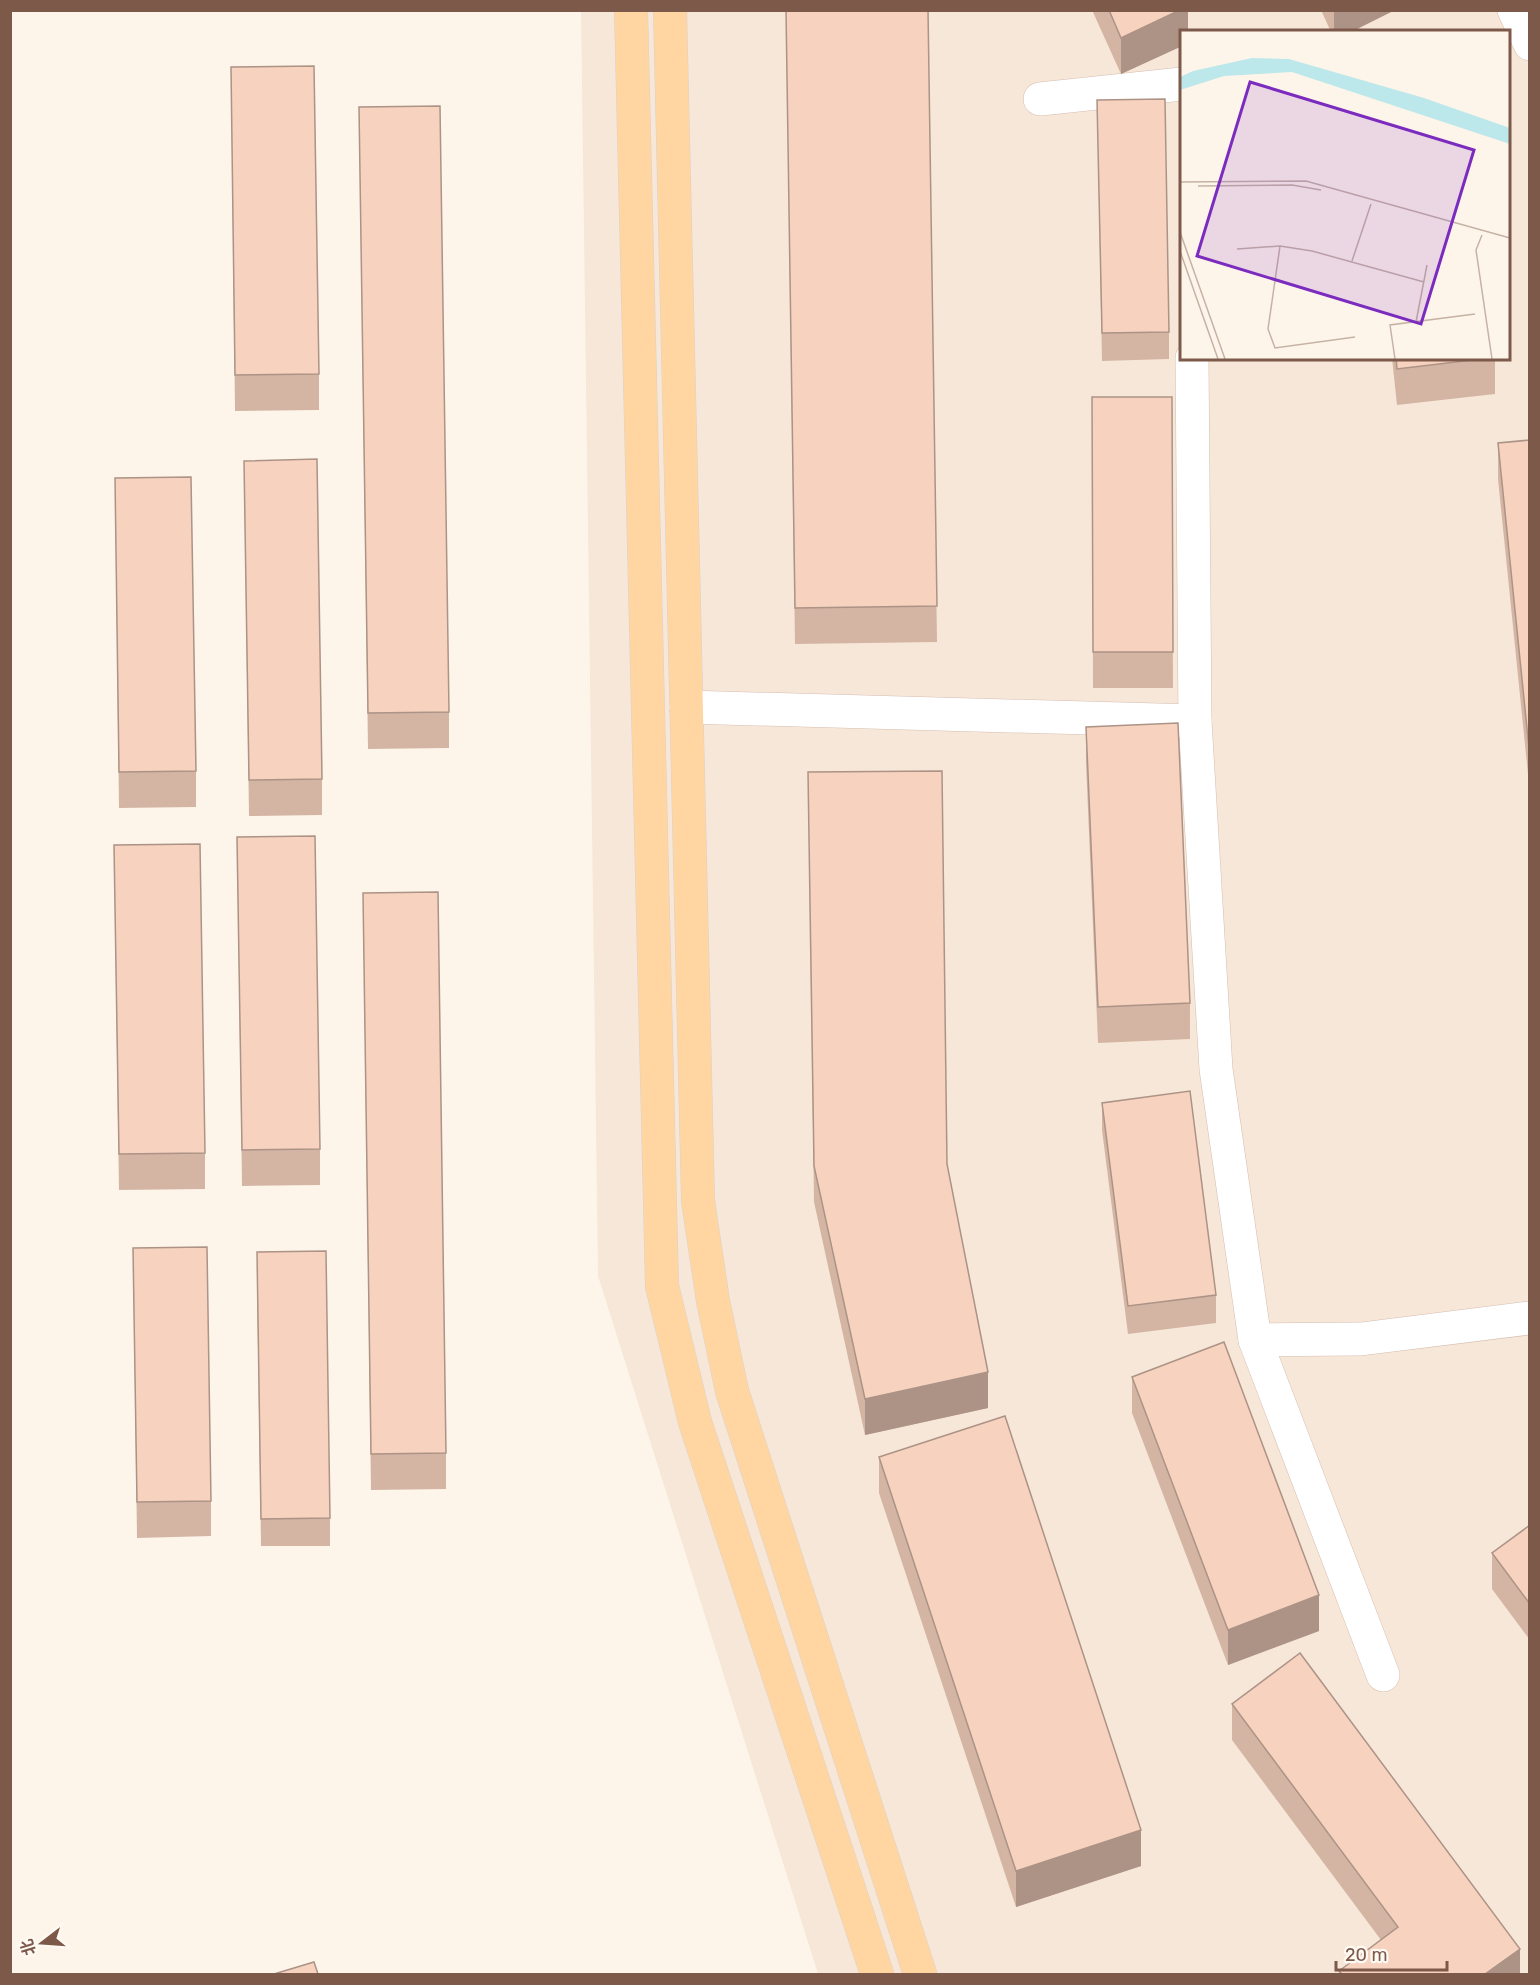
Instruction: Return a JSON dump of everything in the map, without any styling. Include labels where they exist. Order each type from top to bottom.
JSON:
[{"type":"main road","points":[[631,10],[662,1286],[695,1422],[877,1974]]},
{"type":"main road","points":[[670,10],[698,1201],[713,1302],[732,1391],[920,1974]]},
{"type":"street","points":[[1510,49],[1530,45],[1514,10]]},
{"type":"street","points":[[1040,99],[1180,84]]},
{"type":"street","points":[[1192,360],[1195,721],[1216,1069],[1255,1340],[1383,1676]]},
{"type":"street","points":[[686,707],[1195,721]]},
{"type":"street","points":[[1255,1340],[1361,1339],[1530,1318]]},
{"type":"shaded area","points":[[581,11],[1529,11],[1529,1974],[818,1974],[598,1276]]},
{"type":"building","points":[[786,10],[928,10],[937,606],[795,608]]},
{"type":"building","points":[[1109,10],[1180,10],[1121,38]]},
{"type":"building","points":[[314,66],[319,374],[235,375],[231,67]]},
{"type":"building","points":[[1165,99],[1169,332],[1102,333],[1097,100]]},
{"type":"building","points":[[440,106],[449,712],[368,713],[359,107]]},
{"type":"building","points":[[1396,360],[1472,360],[1397,369]]},
{"type":"building","points":[[1092,397],[1172,397],[1173,652],[1093,652]]},
{"type":"building","points":[[1530,440],[1530,758],[1498,443]]},
{"type":"building","points":[[317,459],[322,779],[249,780],[244,461]]},
{"type":"building","points":[[191,477],[196,771],[119,772],[115,478]]},
{"type":"building","points":[[1178,723],[1190,1003],[1098,1007],[1086,727]]},
{"type":"building","points":[[942,771],[947,1164],[988,1372],[865,1399],[814,1166],[808,772]]},
{"type":"building","points":[[315,836],[320,1149],[242,1150],[237,837]]},
{"type":"building","points":[[200,844],[205,1153],[119,1154],[114,845]]},
{"type":"building","points":[[438,892],[446,1453],[371,1454],[363,893]]},
{"type":"building","points":[[1190,1091],[1216,1295],[1128,1306],[1102,1103]]},
{"type":"building","points":[[207,1247],[211,1501],[137,1502],[133,1248]]},
{"type":"building","points":[[326,1251],[330,1518],[261,1519],[257,1252]]},
{"type":"building","points":[[1224,1342],[1319,1595],[1228,1630],[1132,1377]]},
{"type":"building","points":[[1005,1416],[1141,1830],[1016,1871],[879,1457]]},
{"type":"building","points":[[1530,1525],[1530,1604],[1492,1553]]},
{"type":"building","points":[[1300,1653],[1520,1949],[1485,1974],[1342,1974],[1339,1971],[1398,1927],[1232,1704]]},
{"type":"building","points":[[314,1962],[318,1974],[274,1974]]}]
